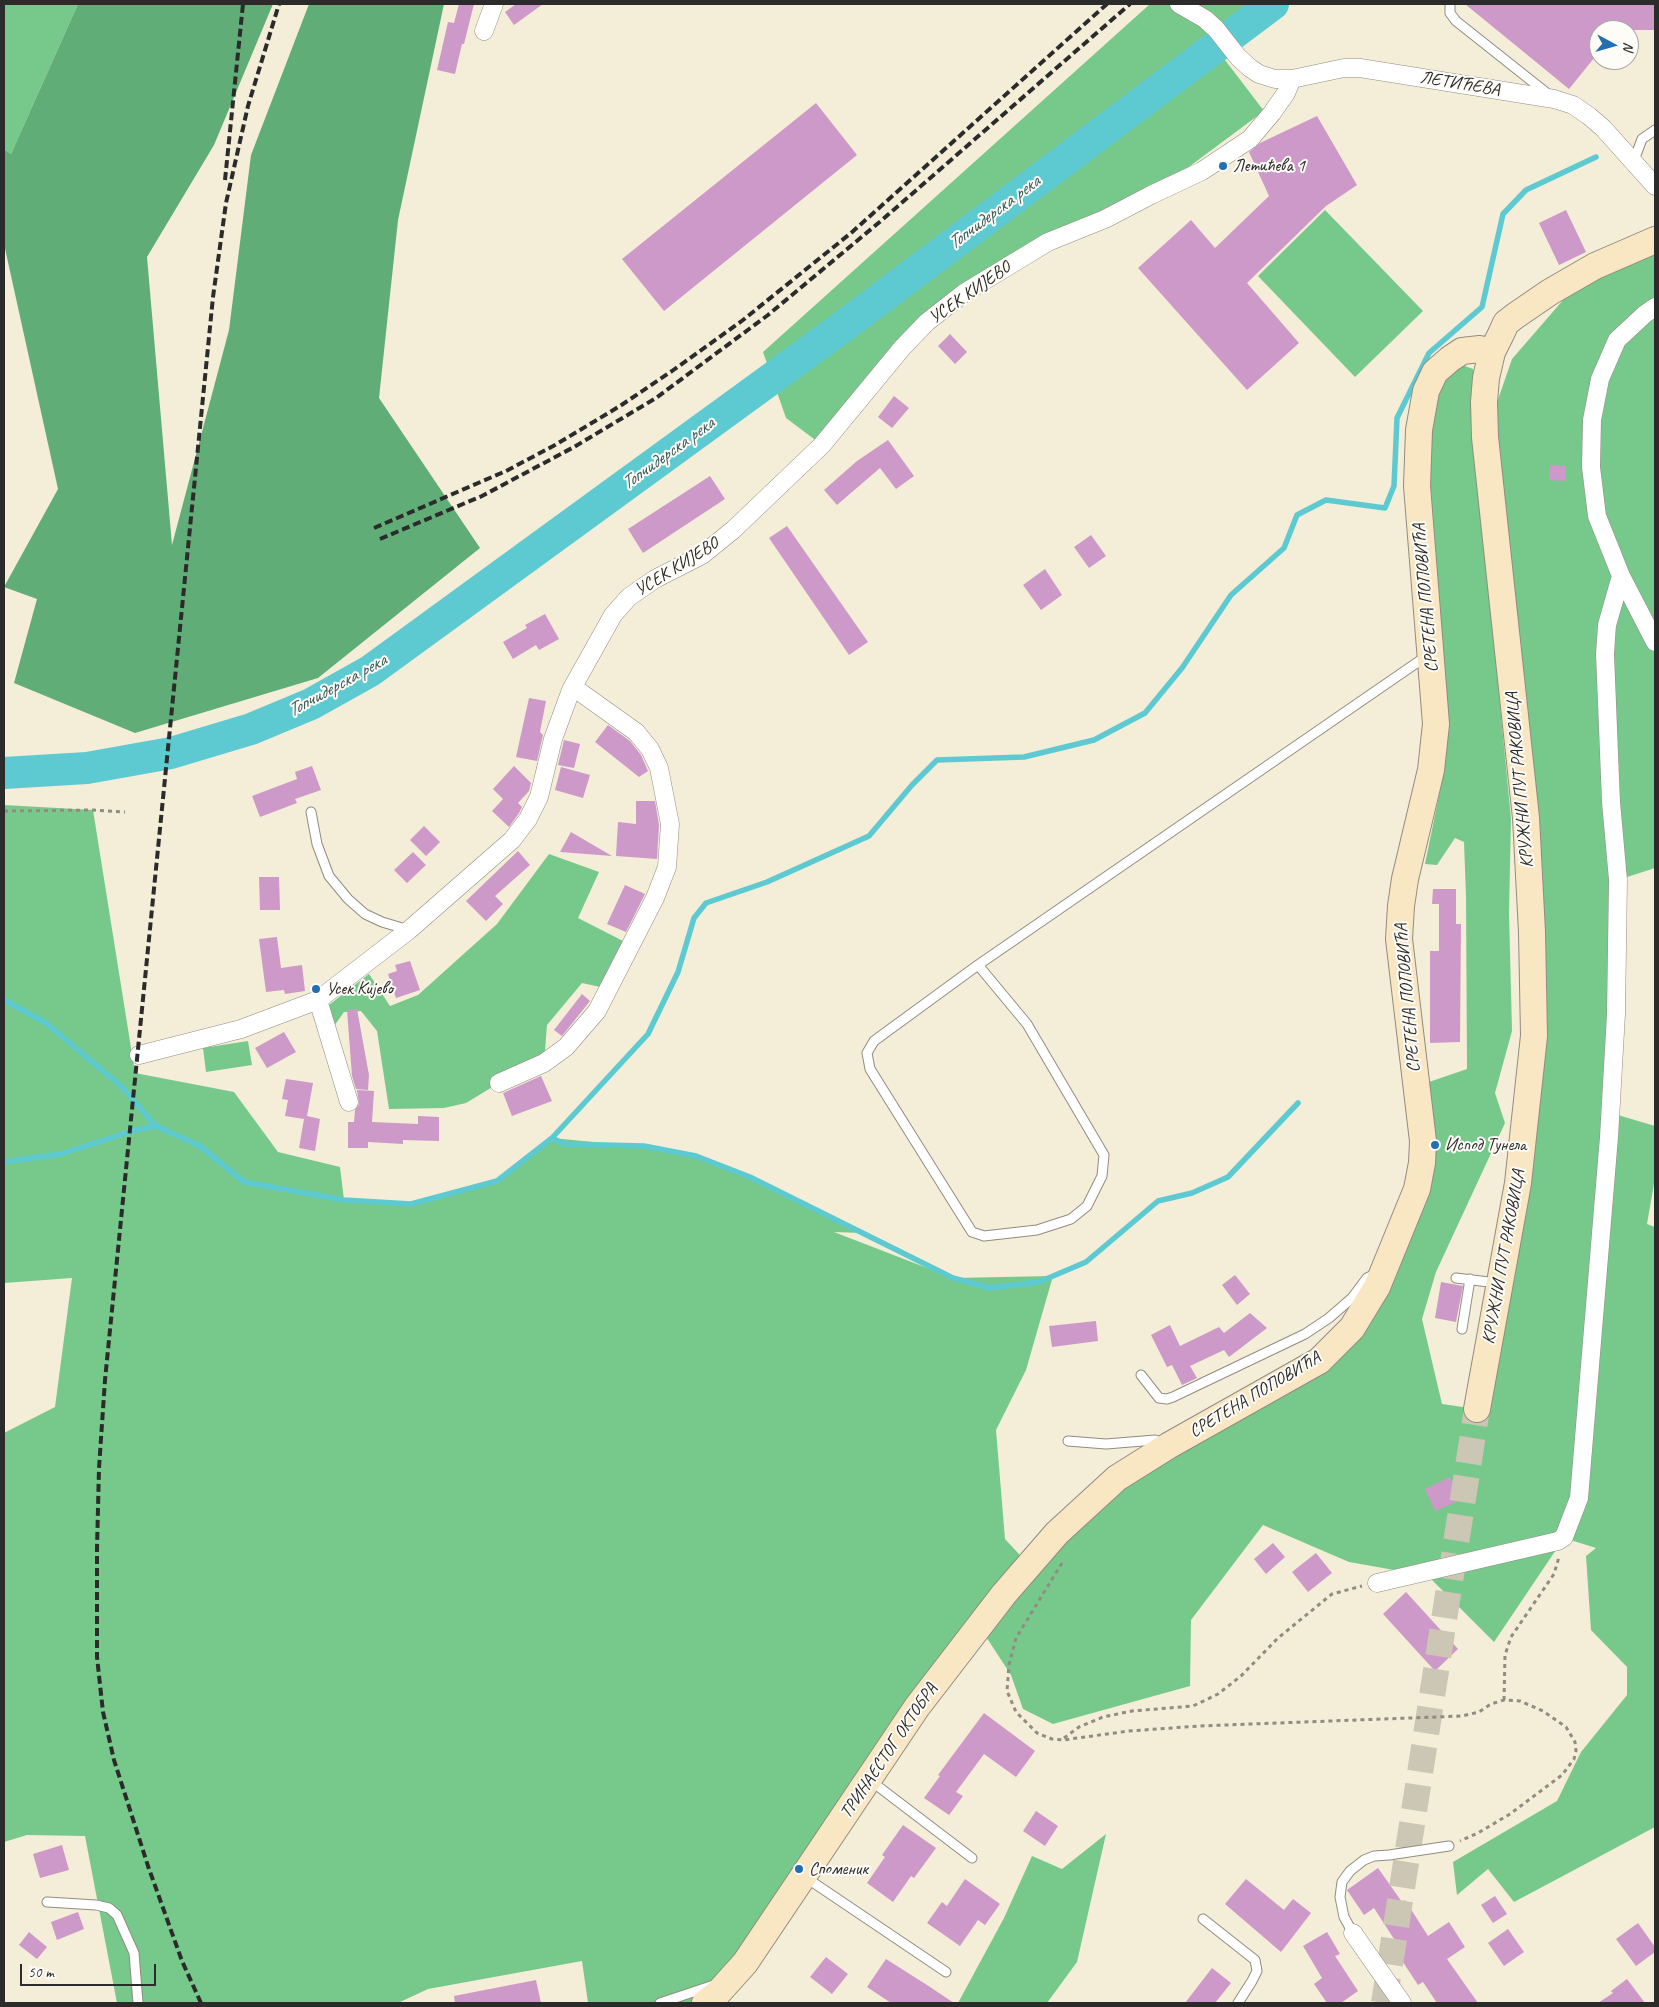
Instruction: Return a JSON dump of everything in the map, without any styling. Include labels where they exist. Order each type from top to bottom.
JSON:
[{"type":"street","points":[[484,31],[494,4]]},
{"type":"street","name":"ЛЕТИЋЕВА","points":[[1180,4],[1205,19],[1216,29],[1238,57],[1250,68],[1259,74],[1275,79],[1292,79],[1344,68],[1360,68],[1554,99],[1573,105],[1602,128],[1655,186]]},
{"type":"street","name":"УСЕК КИЈЕВО","points":[[139,1055],[241,1029],[318,1000],[409,930],[512,840],[528,819],[539,797],[553,739],[573,687],[613,615],[629,597],[655,579],[702,555],[733,530],[822,445],[902,348],[927,322],[964,293],[1048,242],[1105,219],[1202,171],[1250,139],[1286,93],[1292,79]]},
{"type":"street","name":"КРУЖНИ ПУТ РАКОВИЦА","points":[[1477,1409],[1518,1183],[1526,1121],[1534,1027],[1532,932],[1526,818],[1484,437],[1486,378],[1492,352],[1506,323],[1550,292],[1595,266],[1655,240]]},
{"type":"street","points":[[1655,307],[1617,340],[1600,379],[1592,420],[1591,467],[1597,516],[1621,576],[1655,642]]},
{"type":"street","name":"СРЕТЕНА ПОПОВИЋА","points":[[1085,1507],[1117,1478],[1168,1446],[1319,1361],[1352,1328],[1377,1286],[1417,1189],[1422,1163],[1423,1141],[1399,939],[1405,879],[1431,770],[1436,716],[1417,486],[1418,430],[1426,391],[1435,372],[1450,358],[1462,351],[1480,348],[1492,352]]},
{"type":"street","points":[[1377,1583],[1550,1544],[1564,1537],[1579,1498],[1610,1129],[1616,1014],[1618,880],[1610,802],[1605,654],[1607,625],[1621,576]]},
{"type":"street","points":[[499,1083],[544,1064],[566,1047],[597,1011],[655,898],[667,867],[668,816],[659,768],[650,749],[636,732],[573,687]]},
{"type":"street","points":[[318,1000],[348,1102]]},
{"type":"street","name":"ТРИНАЕСТОГ ОКТОБРА","points":[[705,2003],[718,1993],[744,1963],[917,1707],[1004,1594],[1085,1507]]},
{"type":"street","points":[[1353,1933],[1402,2003]]},
{"type":"lane","points":[[1450,4],[1450,13],[1456,21],[1554,99]]},
{"type":"lane","points":[[1633,163],[1642,139],[1655,130]]},
{"type":"lane","points":[[978,964],[1027,1024],[1104,1155],[1102,1176],[1087,1206],[1071,1219],[1038,1230],[984,1236],[972,1232],[870,1069],[867,1053],[874,1041],[978,964],[1430,654]]},
{"type":"lane","points":[[311,812],[317,844],[329,876],[348,899],[365,914],[382,922],[409,930]]},
{"type":"lane","points":[[1142,1375],[1159,1398],[1173,1397],[1305,1334],[1329,1318],[1352,1298],[1367,1278],[1384,1270]]},
{"type":"lane","points":[[1456,1278],[1500,1284]]},
{"type":"lane","points":[[1462,1329],[1470,1279]]},
{"type":"lane","points":[[1068,1441],[1106,1444],[1155,1440],[1163,1442],[1168,1446]]},
{"type":"lane","points":[[869,1779],[972,1858]]},
{"type":"lane","points":[[1353,1933],[1344,1917],[1340,1897],[1342,1882],[1350,1871],[1364,1860],[1374,1856],[1389,1856],[1449,1846]]},
{"type":"lane","points":[[804,1876],[946,1972]]},
{"type":"lane","points":[[47,1902],[96,1905],[109,1908],[117,1915],[134,1953],[138,2003]]},
{"type":"lane","points":[[1203,1919],[1255,1960],[1257,1971],[1238,2003]]},
{"type":"lane","points":[[660,2003],[730,1979]]},
{"type":"path","points":[[4,811],[93,810],[125,812]]},
{"type":"path","points":[[1504,1700],[1504,1655],[1511,1637],[1554,1574],[1564,1537]]},
{"type":"path","points":[[1067,1555],[1016,1638],[1009,1665],[1007,1691],[1016,1712],[1036,1733],[1052,1739],[1062,1740],[1129,1731],[1199,1726],[1462,1716],[1479,1712],[1492,1704],[1504,1700],[1520,1701],[1543,1711],[1566,1727],[1576,1742],[1574,1759],[1562,1775],[1510,1814],[1478,1833],[1449,1846]]},
{"type":"path","points":[[1062,1740],[1079,1727],[1103,1717],[1132,1711],[1193,1706],[1218,1694],[1241,1676],[1278,1638],[1332,1594],[1346,1589],[1377,1583]]},
{"type":"green space","points":[[4,4],[78,4],[11,154],[4,149]]},
{"type":"green space","points":[[78,4],[273,4],[214,145],[147,257],[172,545],[229,330],[251,155],[309,4],[444,4],[398,220],[379,398],[480,548],[318,678],[135,733],[14,683],[37,599],[4,587],[58,489],[4,244],[4,149],[11,154]]},
{"type":"green space","points":[[1150,4],[1263,4],[1212,43],[1264,111],[1151,195],[1048,242],[927,322],[822,445],[786,418],[763,352]]},
{"type":"green space","points":[[1325,210],[1423,311],[1355,377],[1258,276]]},
{"type":"green space","points":[[1655,248],[1655,868],[1618,880],[1611,1113],[1655,1126],[1655,1178],[1647,1224],[1655,1227],[1655,1827],[1514,1902],[1488,1869],[1457,1895],[1453,1862],[1557,1801],[1581,1752],[1627,1695],[1627,1667],[1591,1630],[1586,1556],[1596,1548],[1564,1538],[1494,1642],[1428,1576],[1349,1562],[1263,1525],[1191,1620],[1190,1686],[1053,1724],[1023,1709],[1011,1675],[979,1626],[705,2003],[588,2003],[582,1961],[428,1989],[398,2003],[117,2003],[85,1836],[27,1835],[4,1842],[4,1433],[55,1407],[72,1278],[4,1283],[4,805],[93,810],[135,1073],[234,1092],[278,1152],[340,1167],[344,1200],[411,1204],[497,1181],[552,1138],[625,1145],[696,1156],[763,1183],[862,1233],[834,1232],[953,1278],[1053,1276],[1026,1370],[996,1430],[1005,1539],[1030,1566],[1085,1507],[1319,1361],[1417,1189],[1429,1082],[1467,1069],[1464,842],[1455,838],[1437,865],[1425,864],[1442,781],[1440,623],[1427,431],[1438,393],[1447,374],[1454,367],[1465,366],[1473,369],[1475,381],[1473,424],[1511,819],[1509,913],[1512,1031],[1495,1093],[1505,1123],[1436,1272],[1422,1319],[1442,1404],[1477,1409],[1534,1036],[1485,437],[1512,359],[1564,299],[1617,265]]},
{"type":"green space","points":[[549,854],[599,872],[578,918],[627,943],[605,988],[582,983],[547,1025],[544,1063],[499,1083],[466,1103],[444,1108],[389,1109],[377,1031],[361,1011],[344,1012],[332,1029],[325,1008],[369,974],[390,1006],[418,995],[497,924]]},
{"type":"green space","points":[[248,1041],[252,1065],[206,1072],[203,1048]]},
{"type":"green space","points":[[1106,1834],[1077,1962],[1047,2003],[958,2003],[1004,1918],[1032,1856],[1062,1869]]},
{"type":"building","points":[[459,4],[474,4],[455,74],[437,70],[448,22],[454,23]]},
{"type":"building","points":[[516,4],[543,4],[514,25],[505,12]]},
{"type":"building","points":[[1465,4],[1655,4],[1655,30],[1639,30],[1639,20],[1589,20],[1589,64],[1569,89]]},
{"type":"building","points":[[816,103],[857,155],[664,311],[622,259]]},
{"type":"building","points":[[1317,116],[1357,185],[1326,206],[1247,283],[1299,343],[1247,390],[1138,268],[1191,220],[1215,248],[1269,196],[1249,152],[1260,143]]},
{"type":"building","points":[[1566,210],[1586,252],[1559,265],[1539,223]]},
{"type":"building","points":[[950,334],[967,352],[955,364],[938,346]]},
{"type":"building","points":[[894,396],[909,408],[892,428],[878,417]]},
{"type":"building","points":[[888,440],[914,476],[896,489],[880,468],[837,505],[824,490],[857,461]]},
{"type":"building","points":[[1550,465],[1566,466],[1565,481],[1549,480]]},
{"type":"building","points":[[710,476],[725,499],[643,553],[628,529]]},
{"type":"building","points":[[787,526],[868,642],[849,655],[769,538]]},
{"type":"building","points":[[1091,535],[1106,556],[1089,568],[1074,547]]},
{"type":"building","points":[[1045,569],[1062,595],[1041,610],[1023,585]]},
{"type":"building","points":[[545,614],[559,639],[539,650],[536,645],[513,659],[503,642],[527,628],[525,625]]},
{"type":"building","points":[[529,698],[546,701],[540,732],[543,735],[537,761],[516,757]]},
{"type":"building","points":[[608,725],[630,741],[641,755],[648,771],[639,777],[595,742]]},
{"type":"building","points":[[564,740],[580,744],[574,768],[558,765]]},
{"type":"building","points":[[312,766],[321,790],[295,799],[297,803],[260,817],[252,796],[297,779],[295,772]]},
{"type":"building","points":[[514,766],[531,783],[529,791],[518,803],[522,807],[519,813],[509,827],[492,811],[503,799],[493,789]]},
{"type":"building","points":[[561,767],[590,775],[583,798],[555,790]]},
{"type":"building","points":[[636,801],[655,801],[659,825],[657,859],[616,856],[618,822],[636,824]]},
{"type":"building","points":[[424,826],[440,842],[426,856],[410,840]]},
{"type":"building","points":[[571,832],[612,856],[560,852]]},
{"type":"building","points":[[518,851],[530,865],[495,896],[503,904],[486,921],[466,901]]},
{"type":"building","points":[[413,852],[426,865],[407,883],[394,870]]},
{"type":"building","points":[[259,877],[279,877],[280,910],[260,910]]},
{"type":"building","points":[[625,885],[645,894],[626,932],[607,924]]},
{"type":"building","points":[[1433,889],[1456,889],[1456,924],[1461,924],[1460,1042],[1430,1043],[1430,951],[1439,951],[1439,904],[1432,904]]},
{"type":"building","points":[[277,937],[281,968],[302,965],[305,991],[285,994],[284,990],[266,992],[259,939]]},
{"type":"building","points":[[410,961],[420,990],[396,998],[388,974],[397,971],[395,965]]},
{"type":"building","points":[[582,994],[590,1001],[562,1036],[554,1030]]},
{"type":"building","points":[[357,1009],[369,1075],[368,1090],[356,1089],[352,1076],[347,1010]]},
{"type":"building","points":[[284,1032],[296,1052],[267,1068],[255,1048]]},
{"type":"building","points":[[541,1076],[552,1101],[512,1116],[503,1093]]},
{"type":"building","points":[[286,1079],[313,1083],[307,1116],[320,1119],[315,1151],[299,1148],[304,1119],[285,1116],[288,1100],[282,1099]]},
{"type":"building","points":[[357,1090],[374,1091],[372,1122],[418,1124],[418,1116],[439,1117],[439,1141],[403,1140],[403,1144],[368,1142],[368,1148],[348,1148],[348,1122],[354,1122],[355,1110],[359,1104]]},
{"type":"building","points":[[1235,1275],[1250,1294],[1237,1305],[1222,1285]]},
{"type":"building","points":[[1441,1282],[1463,1286],[1456,1322],[1435,1318]]},
{"type":"building","points":[[1250,1313],[1267,1328],[1229,1357],[1224,1350],[1190,1366],[1197,1378],[1182,1385],[1172,1365],[1167,1367],[1151,1335],[1170,1325],[1180,1346],[1219,1327],[1224,1333]]},
{"type":"building","points":[[1096,1321],[1098,1341],[1052,1347],[1049,1326]]},
{"type":"building","points":[[1450,1477],[1461,1500],[1435,1511],[1425,1489]]},
{"type":"building","points":[[1273,1543],[1285,1557],[1266,1574],[1254,1559]]},
{"type":"building","points":[[1316,1553],[1332,1573],[1308,1592],[1292,1572]]},
{"type":"building","points":[[1406,1592],[1458,1649],[1435,1671],[1383,1614]]},
{"type":"building","points":[[984,1713],[1035,1751],[1016,1777],[984,1754],[956,1792],[963,1796],[949,1815],[924,1798],[940,1776],[938,1775]]},
{"type":"building","points":[[1036,1811],[1058,1826],[1045,1846],[1023,1831]]},
{"type":"building","points":[[903,1825],[936,1848],[914,1878],[911,1876],[893,1902],[867,1883],[885,1857],[882,1855]]},
{"type":"building","points":[[62,1845],[69,1870],[40,1878],[33,1854]]},
{"type":"building","points":[[1378,1868],[1402,1902],[1405,1900],[1428,1936],[1449,1922],[1465,1947],[1447,1959],[1478,2003],[1437,2003],[1423,1982],[1418,1985],[1399,1956],[1403,1953],[1374,1908],[1364,1915],[1347,1890]]},
{"type":"building","points":[[965,1879],[1000,1904],[985,1925],[978,1920],[960,1946],[927,1923],[942,1902],[947,1906]]},
{"type":"building","points":[[1246,1879],[1284,1910],[1293,1899],[1311,1913],[1281,1952],[1225,1904]]},
{"type":"building","points":[[1495,1896],[1507,1914],[1493,1923],[1481,1905]]},
{"type":"building","points":[[78,1912],[84,1929],[57,1940],[51,1922]]},
{"type":"building","points":[[1638,1923],[1655,1947],[1655,1952],[1636,1966],[1616,1939]]},
{"type":"building","points":[[1508,1929],[1524,1952],[1504,1966],[1488,1943]]},
{"type":"building","points":[[29,1932],[47,1947],[37,1959],[19,1945]]},
{"type":"building","points":[[1327,1932],[1340,1954],[1335,1956],[1358,1991],[1341,2003],[1327,2003],[1314,1984],[1322,1978],[1303,1946]]},
{"type":"building","points":[[826,1957],[848,1974],[832,1994],[810,1977]]},
{"type":"building","points":[[886,1959],[954,2003],[891,2003],[867,1987]]},
{"type":"building","points":[[1212,1968],[1231,1983],[1215,2003],[1185,2003]]},
{"type":"building","points":[[1627,1979],[1645,2003],[1598,2003],[1613,1993],[1611,1991]]},
{"type":"building","points":[[536,1980],[541,2003],[455,2003],[454,1996]]},
{"type":"waterway","name":"Топчидерска река","points":[[4,773],[87,768],[171,753],[251,729],[311,704],[370,671],[841,328],[1273,4]]},
{"type":"waterway","points":[[1298,1103],[1228,1177],[1192,1193],[1158,1201],[1086,1262],[1039,1282],[990,1288],[953,1278],[750,1177],[696,1156],[644,1146],[564,1144],[552,1138],[648,1034],[678,972],[694,918],[706,903],[767,882],[869,836],[912,785],[937,760],[1024,757],[1094,740],[1145,713],[1182,668],[1231,595],[1284,548],[1297,515],[1326,500],[1385,508],[1394,486],[1397,418],[1429,353],[1482,307],[1503,214],[1526,190],[1596,157]]},
{"type":"waterway","points":[[4,1000],[46,1023],[121,1086],[156,1126]]},
{"type":"waterway","points":[[4,1162],[61,1154],[132,1131],[156,1126],[200,1146],[244,1182],[344,1200],[411,1204],[497,1181],[552,1138]]},
{"type":"tunnel","points":[[1384,2003],[1477,1409]]},
{"type":"railway","points":[[225,180],[243,4]]},
{"type":"railway","points":[[201,2003],[182,1961],[148,1866],[114,1760],[103,1712],[97,1657],[99,1468],[105,1380],[213,297],[226,203],[248,106],[279,4]]},
{"type":"railway","points":[[374,528],[506,471],[555,445],[620,406],[672,371],[743,320],[851,233],[1107,4]]},
{"type":"railway","points":[[380,539],[482,496],[574,447],[656,398],[768,315],[882,220],[1130,4]]},
{"type":"place","name":"Летићева 1","points":[[1223,166]]},
{"type":"place","name":"Усек Кијево","points":[[316,989]]},
{"type":"place","name":"Испод Тунела","points":[[1435,1145]]},
{"type":"place","name":"Споменик","points":[[799,1869]]}]
